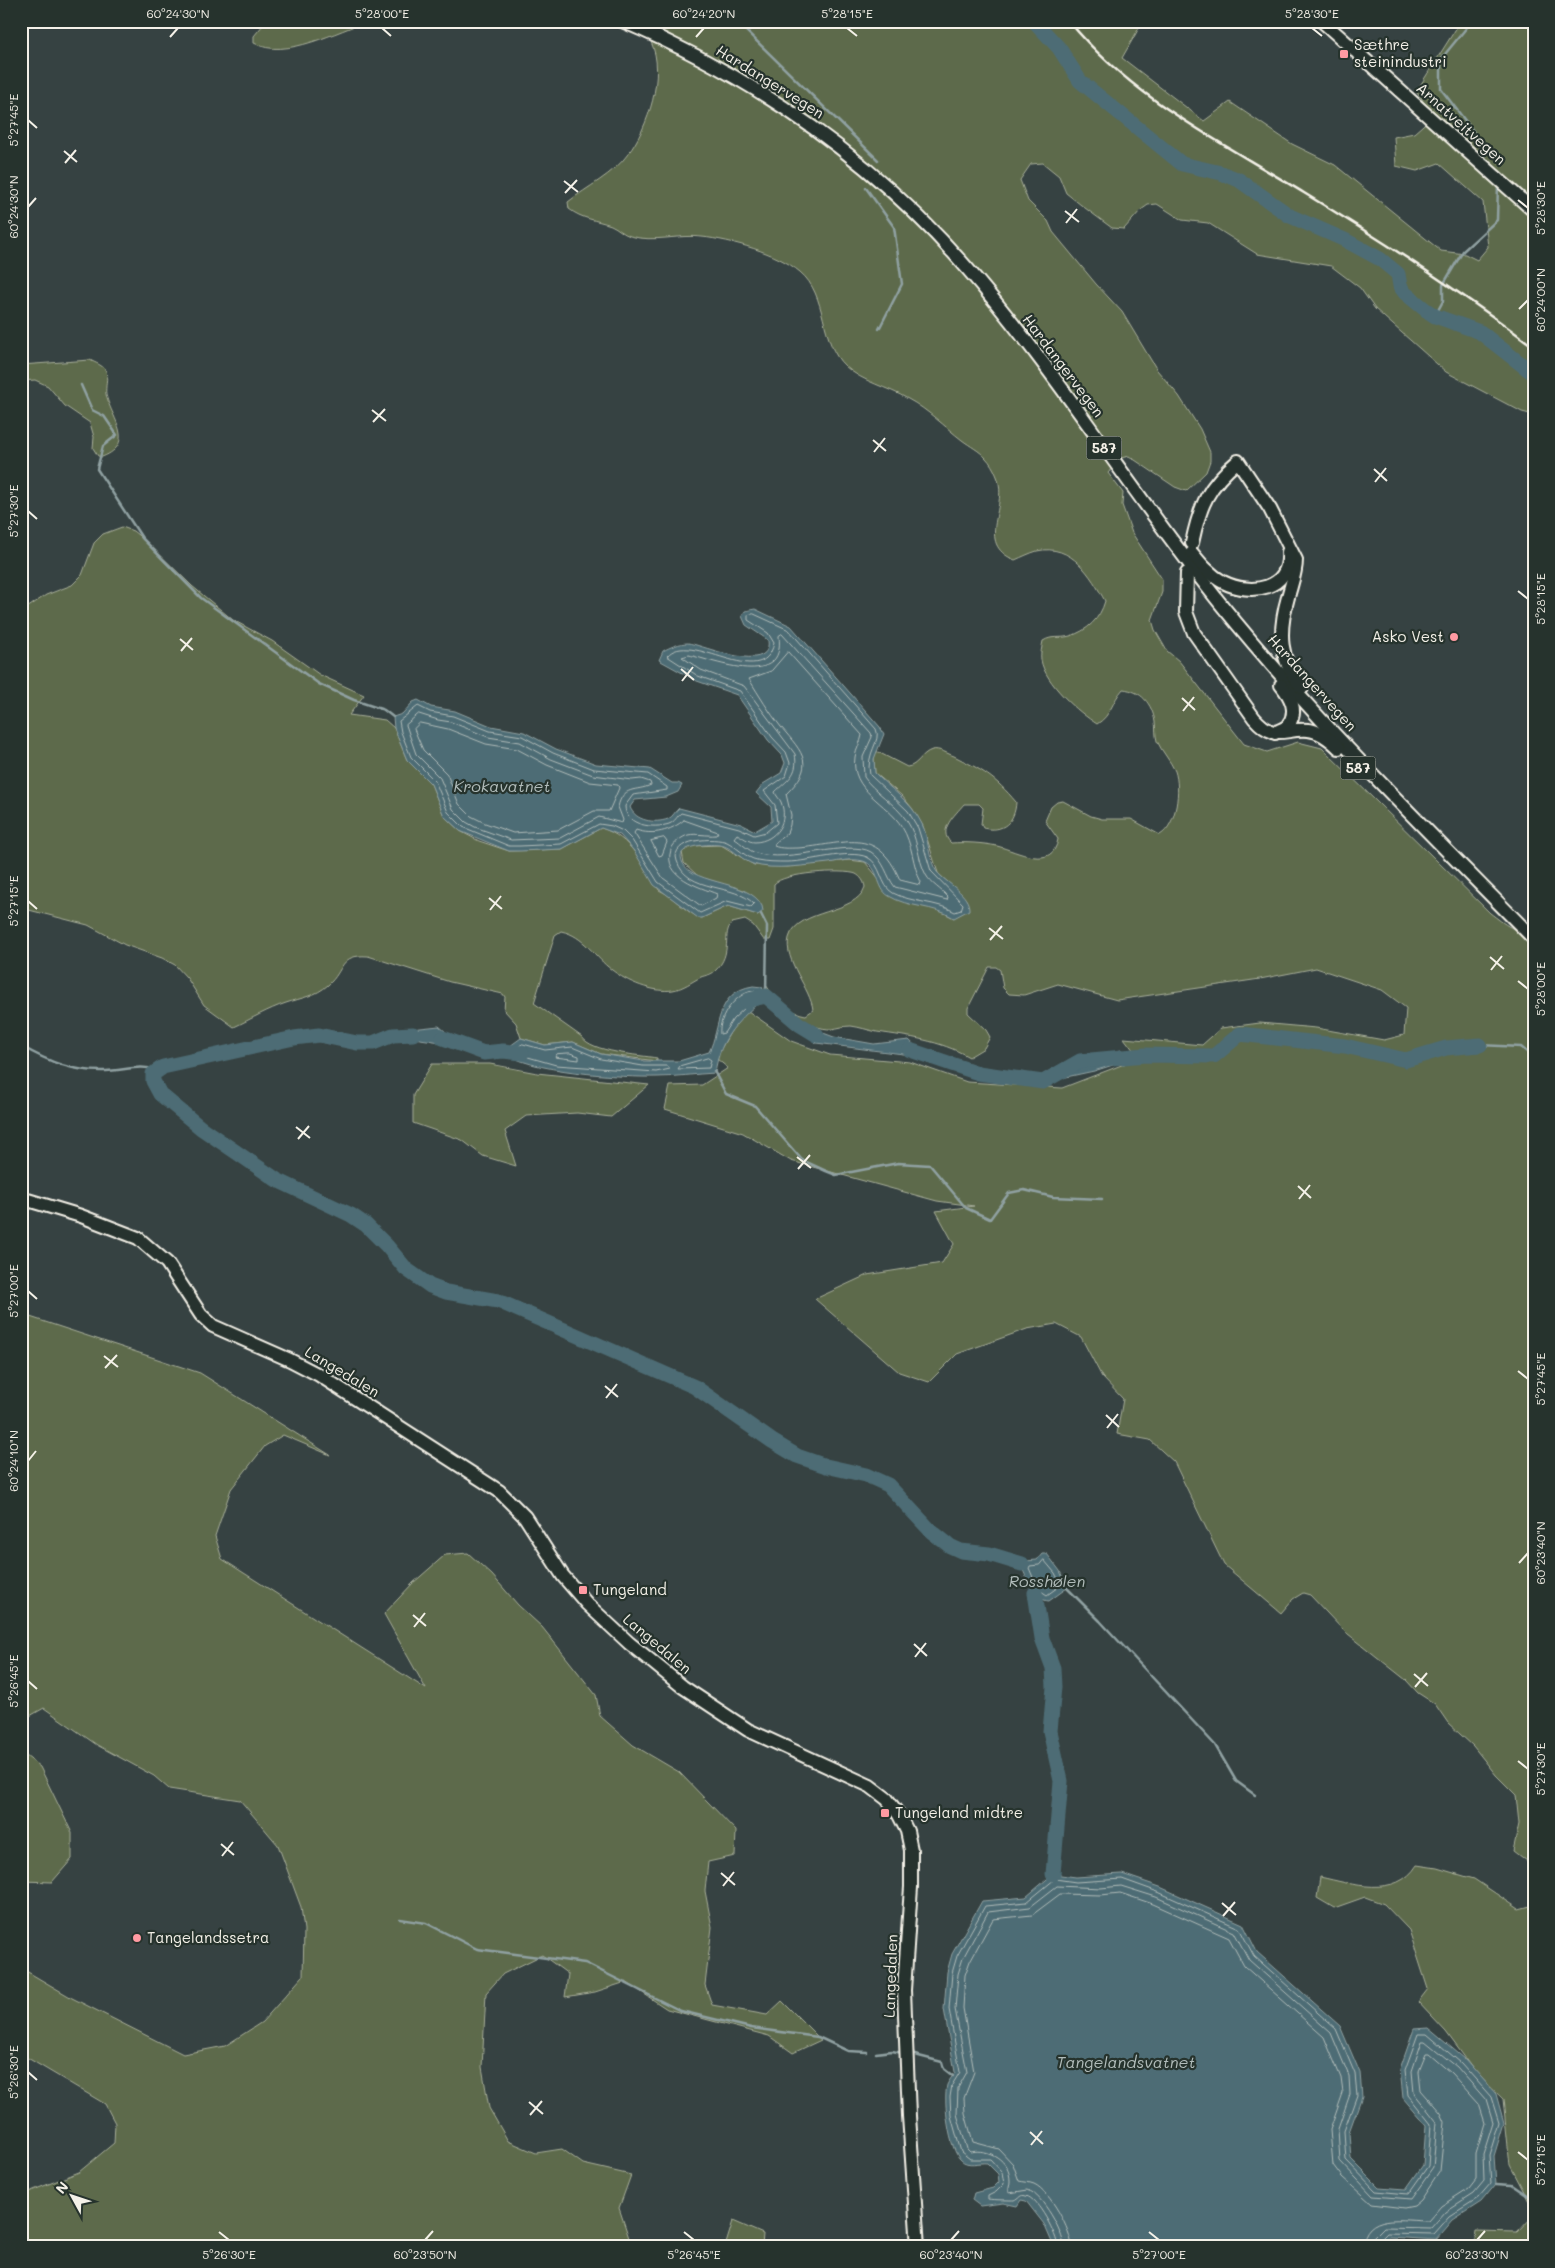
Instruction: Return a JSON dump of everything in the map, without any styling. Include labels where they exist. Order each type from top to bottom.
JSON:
[{"type":"main road","name":"Hardangervegen","points":[[622,21],[692,54],[764,94],[813,128],[886,185],[938,236],[993,298],[1222,606],[1310,707],[1394,797],[1534,939]]},
{"type":"main road","name":"Arnatveitvegen","points":[[1322,21],[1534,211]]},
{"type":"main road","name":"587","points":[[1103,447],[1137,482],[1203,566],[1223,582],[1241,588],[1272,585],[1282,578],[1287,568],[1288,544]]},
{"type":"main road","name":"587","points":[[1192,543],[1197,519],[1210,488],[1238,461],[1266,502],[1296,560],[1296,569],[1281,628],[1282,648],[1286,664],[1309,696],[1373,764],[1394,797]]},
{"type":"main road","points":[[1187,573],[1186,612],[1194,633],[1254,718],[1266,730],[1275,733]]},
{"type":"main road","name":"587","points":[[1222,606],[1232,628],[1286,692],[1292,703],[1293,711],[1289,724],[1275,733]]},
{"type":"main road","name":"587","points":[[1275,733],[1282,734],[1310,730],[1327,738],[1392,803],[1430,833]]},
{"type":"main road","name":"Langedalen","points":[[21,1198],[112,1227],[146,1243],[167,1263],[201,1315],[213,1326],[319,1375],[499,1491],[524,1517],[563,1576],[587,1604],[629,1643],[683,1687],[748,1730],[870,1786],[894,1808],[904,1824],[911,1850],[911,1887],[904,1990],[909,2116],[918,2247]]},
{"type":"green space","points":[[271,21],[369,21],[296,46],[267,48],[254,43],[254,36],[263,25]]},
{"type":"green space","points":[[634,21],[1143,21],[1122,58],[1204,121],[1230,102],[1292,144],[1335,165],[1441,251],[1465,254],[1477,260],[1488,247],[1483,202],[1439,163],[1417,171],[1396,166],[1394,137],[1414,133],[1431,118],[1422,99],[1416,92],[1457,27],[1451,21],[1534,21],[1534,415],[1522,412],[1446,372],[1375,309],[1360,288],[1331,266],[1257,254],[1208,223],[1182,220],[1157,204],[1148,205],[1141,210],[1124,229],[1112,228],[1066,193],[1059,176],[1043,163],[1031,164],[1020,180],[1028,201],[1048,221],[1053,232],[1122,312],[1157,370],[1179,396],[1200,429],[1210,452],[1210,461],[1206,472],[1186,491],[1175,487],[1129,456],[1121,458],[1108,473],[1123,493],[1122,505],[1132,533],[1162,579],[1162,592],[1152,620],[1155,630],[1167,651],[1179,661],[1244,744],[1267,752],[1298,742],[1322,748],[1490,913],[1516,930],[1534,931],[1534,1867],[1513,1851],[1519,1824],[1516,1795],[1496,1775],[1473,1746],[1448,1723],[1435,1704],[1418,1693],[1406,1680],[1343,1630],[1310,1595],[1303,1593],[1293,1599],[1281,1613],[1224,1565],[1174,1462],[1150,1440],[1117,1434],[1123,1399],[1102,1377],[1081,1337],[1056,1324],[1027,1329],[957,1354],[929,1382],[899,1372],[815,1299],[867,1275],[942,1263],[954,1244],[936,1211],[974,1206],[937,1201],[791,1161],[743,1133],[665,1109],[670,1086],[702,1085],[728,1068],[717,1059],[718,1054],[736,1022],[748,1011],[791,1041],[830,1055],[910,1062],[967,1082],[1062,1088],[1145,1056],[1134,1051],[1124,1038],[1202,1045],[1221,1028],[1260,1023],[1316,1028],[1384,1040],[1404,1035],[1406,1008],[1382,990],[1316,968],[1260,979],[1117,1000],[1058,984],[1024,995],[1009,994],[1003,988],[1000,970],[996,967],[989,967],[968,1008],[968,1013],[986,1030],[990,1037],[984,1048],[969,1057],[947,1047],[913,1038],[851,1026],[832,1029],[823,1028],[804,1022],[785,1010],[765,989],[766,985],[778,1000],[800,1014],[806,1015],[813,1010],[808,993],[790,956],[789,938],[794,928],[803,921],[850,903],[859,896],[865,887],[862,879],[856,874],[839,872],[814,873],[789,877],[774,884],[774,929],[770,940],[764,940],[753,925],[745,920],[732,923],[727,933],[724,957],[715,971],[673,990],[657,990],[625,979],[606,965],[577,937],[561,931],[555,935],[534,1003],[595,1046],[616,1052],[657,1058],[657,1061],[601,1054],[573,1042],[545,1045],[521,1038],[516,1023],[504,1010],[505,997],[503,994],[450,982],[368,956],[359,956],[347,960],[328,985],[318,992],[273,1008],[234,1027],[204,1005],[187,978],[175,965],[162,958],[125,945],[88,925],[21,908],[21,612],[46,595],[72,585],[82,575],[94,543],[103,534],[122,527],[133,531],[149,544],[192,586],[233,620],[272,641],[320,675],[364,695],[349,715],[385,720],[394,728],[407,760],[431,784],[444,816],[460,831],[479,841],[509,851],[562,849],[601,828],[611,832],[628,845],[642,862],[659,890],[696,916],[702,918],[728,906],[758,915],[744,890],[699,877],[684,863],[682,852],[692,846],[721,845],[754,865],[787,867],[849,860],[865,862],[896,899],[936,909],[954,918],[967,901],[938,873],[923,826],[912,808],[902,796],[875,773],[874,759],[876,751],[907,767],[914,764],[928,752],[938,750],[964,761],[988,775],[1016,802],[1010,820],[1007,824],[996,829],[983,828],[981,824],[983,808],[979,804],[964,804],[952,818],[947,828],[947,838],[951,843],[992,845],[1033,857],[1049,855],[1055,849],[1058,839],[1045,821],[1051,807],[1057,802],[1063,801],[1091,816],[1102,819],[1131,819],[1160,835],[1166,830],[1174,815],[1176,806],[1177,779],[1173,767],[1157,741],[1154,715],[1145,699],[1135,692],[1123,689],[1108,713],[1097,724],[1072,705],[1055,687],[1041,660],[1043,641],[1050,638],[1070,636],[1082,631],[1096,619],[1105,601],[1087,572],[1070,557],[1060,552],[1049,550],[1037,551],[1015,560],[1003,553],[996,544],[994,534],[999,486],[996,474],[984,455],[915,403],[859,376],[845,366],[831,344],[815,293],[809,282],[791,265],[754,248],[714,239],[693,236],[648,239],[630,236],[611,225],[584,217],[569,209],[568,202],[608,174],[628,154],[648,116],[656,85],[657,69],[655,55],[648,36]]},
{"type":"green space","points":[[90,360],[106,371],[106,394],[119,429],[120,437],[113,451],[102,457],[98,456],[93,448],[94,437],[90,423],[65,406],[48,386],[35,380],[21,381],[21,365]]},
{"type":"green space","points":[[432,1064],[490,1064],[537,1073],[649,1085],[611,1117],[577,1113],[526,1116],[505,1131],[516,1166],[483,1156],[462,1140],[413,1123],[413,1095]]},
{"type":"green space","points":[[21,1314],[200,1373],[330,1455],[283,1435],[265,1446],[231,1489],[215,1536],[222,1559],[426,1689],[384,1614],[413,1583],[445,1555],[468,1553],[542,1627],[596,1695],[600,1716],[633,1745],[679,1772],[736,1831],[735,1856],[708,1862],[705,1891],[712,1927],[705,1985],[712,2005],[767,2015],[782,2001],[821,2040],[793,2053],[769,2036],[667,2009],[626,1982],[595,1992],[565,1997],[568,1974],[542,1955],[503,1974],[486,1993],[482,2067],[489,2108],[508,2141],[536,2153],[562,2149],[583,2164],[631,2175],[619,2208],[632,2247],[21,2247],[21,2195],[79,2172],[114,2143],[115,2123],[105,2104],[21,2054],[21,1968],[72,1998],[183,2054],[225,2046],[262,2022],[303,1976],[304,1930],[301,1907],[278,1845],[240,1800],[169,1789],[154,1776],[97,1745],[44,1708],[21,1721]]},
{"type":"green space","points":[[21,1752],[40,1767],[72,1833],[72,1859],[52,1882],[21,1881]]},
{"type":"green space","points":[[1417,1865],[1437,1868],[1474,1879],[1519,1909],[1534,1905],[1534,2211],[1510,2165],[1503,2099],[1478,2075],[1446,2032],[1418,2002],[1428,1989],[1409,1930],[1384,1904],[1365,1897],[1334,1908],[1317,1898],[1320,1877],[1359,1885],[1386,1886],[1408,1876]]},
{"type":"green space","points":[[1534,2214],[1534,2247],[1474,2247],[1476,2231],[1517,2232]]},
{"type":"green space","points":[[733,2221],[763,2234],[762,2247],[725,2247]]},
{"type":"water","name":"Krokavatnet","points":[[755,609],[791,626],[880,727],[884,734],[874,759],[875,773],[907,802],[917,816],[924,830],[934,867],[941,876],[962,894],[966,899],[969,910],[954,918],[938,911],[896,900],[885,893],[872,868],[859,860],[770,867],[749,863],[724,846],[707,845],[686,849],[681,857],[685,866],[693,873],[744,891],[755,897],[762,906],[763,911],[758,915],[728,906],[698,918],[654,885],[634,851],[620,835],[601,828],[562,849],[521,851],[509,851],[460,831],[444,816],[431,784],[407,760],[394,728],[393,717],[402,714],[413,702],[418,700],[431,707],[455,711],[491,726],[524,732],[556,749],[596,764],[650,769],[672,783],[682,785],[678,792],[666,797],[635,800],[630,807],[636,815],[646,820],[657,821],[670,818],[679,808],[741,824],[755,831],[772,821],[771,807],[756,793],[763,784],[781,773],[785,763],[782,755],[768,740],[737,695],[697,681],[659,660],[663,651],[688,643],[736,656],[760,656],[767,651],[768,640],[746,625],[742,616],[745,611]]},
{"type":"water","points":[[753,986],[762,987],[766,996],[740,1021],[726,1038],[715,1073],[671,1077],[600,1075],[531,1064],[514,1058],[503,1051],[521,1038],[545,1045],[573,1042],[601,1054],[644,1061],[679,1061],[709,1052],[721,1012],[726,1003],[732,995]]},
{"type":"water","points":[[799,1024],[834,1037],[874,1044],[909,1040],[927,1057],[816,1043]]},
{"type":"water","points":[[439,1026],[461,1045],[393,1035],[402,1030]]},
{"type":"water","points":[[1121,1050],[1145,1055],[1094,1071],[1043,1082],[1070,1066],[1090,1058]]},
{"type":"water","name":"Rosshølen","points":[[1042,1554],[1047,1554],[1060,1571],[1067,1588],[1049,1601],[1044,1600],[1035,1593],[1022,1568],[1025,1561],[1037,1560]]},
{"type":"water","name":"Tangelandsvatnet","points":[[1053,1874],[1076,1877],[1122,1874],[1160,1887],[1243,1924],[1257,1952],[1340,2026],[1360,2073],[1362,2096],[1349,2132],[1351,2159],[1379,2187],[1406,2189],[1423,2165],[1426,2125],[1403,2098],[1400,2069],[1414,2029],[1428,2028],[1465,2059],[1496,2094],[1504,2123],[1494,2156],[1496,2184],[1481,2202],[1453,2220],[1436,2240],[1388,2237],[1380,2247],[1054,2247],[1044,2224],[1026,2201],[1021,2200],[1017,2206],[1003,2203],[980,2206],[972,2200],[974,2193],[993,2188],[999,2182],[998,2174],[987,2163],[970,2164],[961,2160],[957,2155],[950,2136],[946,2092],[947,2085],[955,2072],[944,2009],[947,1972],[952,1954],[982,1901],[1026,1897]]},
{"type":"waterway","points":[[736,21],[878,160]]},
{"type":"waterway","points":[[1034,21],[1059,48],[1080,81],[1182,164],[1221,173],[1239,180],[1290,216],[1345,240],[1380,259],[1398,274],[1400,286],[1405,293],[1426,310],[1435,316],[1480,332],[1534,374]]},
{"type":"waterway","points":[[1472,21],[1441,59],[1441,89],[1473,131],[1487,162]]},
{"type":"waterway","points":[[1435,316],[1443,301],[1443,285],[1463,251],[1497,220],[1498,185]]},
{"type":"waterway","points":[[866,188],[894,227],[902,284],[879,329]]},
{"type":"waterway","points":[[81,385],[92,410],[104,416],[117,435],[103,446],[97,469],[142,538],[201,598],[319,684],[354,700],[384,710],[393,717]]},
{"type":"waterway","points":[[761,914],[767,926],[766,996]]},
{"type":"waterway","points":[[747,1002],[766,996],[799,1024],[817,1035]]},
{"type":"waterway","points":[[413,1034],[393,1035],[373,1043],[357,1043],[319,1035],[294,1038],[163,1067],[153,1074],[153,1081],[160,1094],[201,1128],[277,1180],[351,1215],[366,1225],[406,1269],[430,1286],[446,1292],[498,1301],[695,1387],[772,1441],[797,1456],[826,1466],[866,1475],[888,1485],[931,1531],[950,1546],[961,1551],[989,1554],[1022,1564]]},
{"type":"waterway","points":[[910,1050],[978,1073],[1043,1082],[1080,1061],[1145,1055],[1214,1056],[1240,1034],[1345,1046],[1406,1060],[1446,1048],[1480,1045]]},
{"type":"waterway","points":[[443,1038],[484,1053],[503,1051],[522,1053]]},
{"type":"waterway","points":[[1480,1045],[1521,1047],[1534,1058]]},
{"type":"waterway","points":[[21,1046],[51,1061],[83,1070],[106,1071],[138,1068],[156,1070]]},
{"type":"waterway","points":[[714,1071],[726,1094],[755,1106],[802,1160],[836,1175],[898,1163],[930,1165],[966,1208],[990,1219],[1009,1193],[1024,1190],[1053,1197],[1102,1199]]},
{"type":"waterway","points":[[1067,1588],[1215,1745],[1236,1781],[1255,1795]]},
{"type":"waterway","points":[[1035,1593],[1042,1638],[1053,1668],[1054,1687],[1050,1731],[1061,1781],[1053,1874]]},
{"type":"waterway","points":[[400,1919],[426,1923],[477,1949],[585,1963],[681,2011],[751,2028],[818,2037],[848,2051],[867,2052]]},
{"type":"waterway","points":[[876,2053],[892,2051],[902,2053]]},
{"type":"waterway","points":[[911,2054],[942,2062],[944,2069],[953,2076]]},
{"type":"waterway","points":[[1496,2184],[1512,2185],[1534,2200]]},
{"type":"railway","points":[[1069,21],[1093,48],[1149,96],[1179,117],[1392,248],[1450,286],[1534,347]]},
{"type":"place","name":"Sæthre steinindustri","points":[[1344,54]]},
{"type":"place","name":"Asko Vest","points":[[1454,637]]},
{"type":"place","name":"Tungeland","points":[[583,1590]]},
{"type":"place","name":"Tungeland midtre","points":[[885,1813]]},
{"type":"place","name":"Tangelandssetra","points":[[137,1938]]}]
